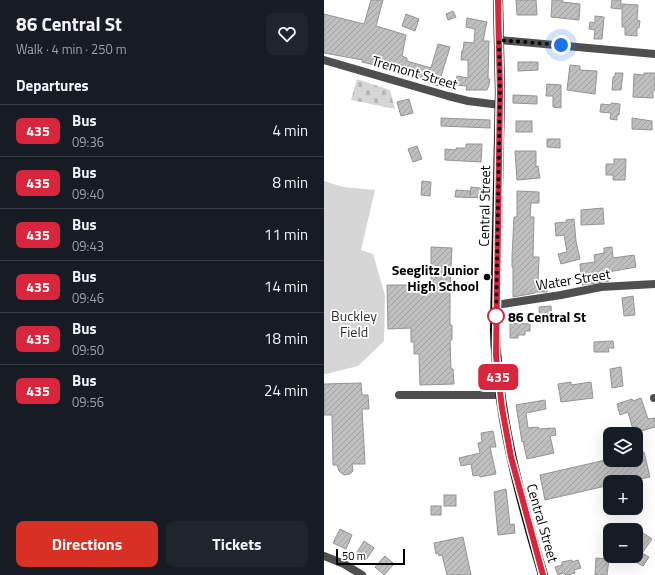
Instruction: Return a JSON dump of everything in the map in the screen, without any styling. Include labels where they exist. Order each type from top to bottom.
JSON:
[{"type":"main road","name":"Central Street","points":[[498,0],[500,105],[496,356],[500,395],[511,457],[543,575]]},
{"type":"street","points":[[499,40],[655,54]]},
{"type":"street","name":"Tremont Street","points":[[324,60],[448,96],[468,101],[500,105]]},
{"type":"street","name":"Water Street","points":[[496,305],[601,287],[628,284],[655,284]]},
{"type":"street","points":[[400,396],[500,395]]},
{"type":"street","points":[[324,556],[344,564],[362,575]]},
{"type":"green space","points":[[357,79],[390,90],[395,109],[351,100]]},
{"type":"green space","name":"Buckley Field","points":[[324,181],[343,187],[375,190],[361,250],[373,254],[385,295],[384,341],[358,366],[326,374],[324,374]]},
{"type":"building","points":[[371,0],[383,0],[376,26],[406,35],[402,56],[407,58],[407,61],[431,68],[438,44],[450,47],[438,86],[429,83],[430,80],[395,70],[397,64],[377,58],[375,65],[362,62],[363,60],[324,53],[324,14],[364,24]]},
{"type":"building","points":[[516,0],[536,0],[537,15],[517,15]]},
{"type":"building","points":[[552,0],[563,0],[562,2],[580,4],[579,20],[551,17]]},
{"type":"building","points":[[612,0],[621,0],[621,9],[611,8]]},
{"type":"building","points":[[622,4],[638,5],[637,20],[640,21],[639,28],[637,28],[637,36],[625,35],[625,27],[622,27]]},
{"type":"building","points":[[453,11],[456,17],[448,20],[446,14]]},
{"type":"building","points":[[406,14],[419,19],[415,31],[402,26]]},
{"type":"building","points":[[595,16],[604,17],[602,39],[594,39],[595,30],[589,29],[590,22],[595,23]]},
{"type":"building","points":[[467,18],[487,22],[483,41],[489,41],[488,79],[490,79],[487,90],[466,90],[467,86],[455,85],[457,76],[468,78],[468,60],[461,60],[462,50],[463,51],[464,42],[474,43],[475,29],[466,27]]},
{"type":"building","points":[[518,62],[538,62],[538,70],[518,71]]},
{"type":"building","points":[[570,65],[580,66],[580,70],[597,71],[595,94],[567,90]]},
{"type":"building","points":[[615,73],[623,73],[621,90],[612,90],[613,77],[615,77]]},
{"type":"building","points":[[644,73],[655,73],[655,90],[653,90],[653,98],[633,97],[634,74],[644,75]]},
{"type":"building","points":[[547,84],[561,85],[561,108],[553,107],[553,96],[546,96]]},
{"type":"building","points":[[513,95],[537,96],[537,104],[513,103]]},
{"type":"building","points":[[409,99],[413,113],[401,116],[397,102]]},
{"type":"building","points":[[611,103],[620,104],[617,120],[610,119],[611,113],[600,112],[601,104],[611,105]]},
{"type":"building","points":[[441,118],[490,120],[490,128],[441,126]]},
{"type":"building","points":[[632,118],[652,121],[652,130],[632,129]]},
{"type":"building","points":[[516,121],[532,121],[532,132],[516,132]]},
{"type":"building","points":[[547,139],[560,139],[560,148],[547,147]]},
{"type":"building","points":[[466,144],[482,144],[481,162],[445,160],[445,149],[456,150],[456,148],[466,148]]},
{"type":"building","points":[[417,146],[422,159],[413,162],[408,149]]},
{"type":"building","points":[[515,151],[536,151],[536,167],[538,166],[540,178],[517,180]]},
{"type":"building","points":[[614,159],[626,159],[625,180],[613,180],[613,175],[606,175],[606,164],[614,164]]},
{"type":"building","points":[[422,181],[431,182],[430,196],[421,195]]},
{"type":"building","points":[[471,187],[488,189],[488,198],[455,197],[456,190],[470,191],[470,195]]},
{"type":"building","points":[[517,191],[539,192],[539,203],[531,203],[530,217],[534,217],[533,257],[539,257],[538,283],[548,283],[547,292],[535,292],[513,297],[512,256],[514,217],[517,217]]},
{"type":"building","points":[[603,208],[604,224],[581,225],[581,210]]},
{"type":"building","points":[[574,219],[576,241],[580,259],[561,264],[558,254],[567,252],[564,235],[556,236],[555,223],[567,222],[566,220]]},
{"type":"building","points":[[431,247],[452,248],[450,325],[452,325],[452,340],[450,340],[451,369],[453,369],[454,384],[420,385],[419,354],[414,354],[414,342],[411,342],[411,328],[388,329],[387,285],[431,285]]},
{"type":"building","points":[[612,247],[613,258],[634,255],[636,267],[608,272],[609,281],[582,285],[580,264],[595,262],[594,255],[604,253],[604,248]]},
{"type":"building","points":[[633,296],[635,315],[624,316],[622,298]]},
{"type":"building","points":[[551,306],[552,322],[540,323],[539,307]]},
{"type":"building","points":[[510,323],[530,324],[530,331],[525,331],[525,335],[518,335],[518,338],[510,338]]},
{"type":"building","points":[[613,341],[614,348],[608,348],[609,352],[594,352],[594,342]]},
{"type":"building","points":[[621,367],[623,386],[612,388],[610,369]]},
{"type":"building","points":[[571,382],[571,385],[591,382],[593,398],[561,402],[558,384]]},
{"type":"building","points":[[361,383],[362,395],[368,395],[369,409],[362,409],[365,464],[352,464],[353,471],[350,474],[344,475],[339,471],[337,465],[333,465],[332,415],[324,415],[324,384]]},
{"type":"building","points":[[641,398],[648,419],[655,418],[655,427],[643,430],[643,427],[632,427],[628,412],[620,415],[617,404],[632,399],[633,401]]},
{"type":"building","points":[[545,400],[546,409],[526,413],[528,428],[555,428],[556,435],[550,436],[554,453],[527,459],[523,441],[522,442],[516,405]]},
{"type":"building","points":[[493,431],[496,447],[490,447],[496,474],[480,477],[479,475],[473,476],[471,464],[461,466],[459,458],[480,453],[478,443],[482,442],[481,433]]},
{"type":"building","points":[[643,452],[650,477],[643,478],[643,475],[603,475],[603,487],[545,500],[540,475],[603,461],[603,467],[643,467]]},
{"type":"building","points":[[506,489],[510,525],[514,524],[515,533],[498,535],[494,492]]},
{"type":"building","points":[[444,495],[456,495],[456,506],[444,506]]},
{"type":"building","points":[[431,506],[441,506],[441,515],[431,515]]},
{"type":"building","points":[[340,529],[352,535],[346,549],[333,543]]},
{"type":"building","points":[[643,533],[652,539],[643,552]]},
{"type":"building","points":[[463,537],[471,575],[447,575],[442,555],[439,556],[438,553],[436,554],[434,543]]},
{"type":"building","points":[[364,541],[374,548],[366,560],[356,554]]},
{"type":"building","points":[[643,554],[649,557],[643,566],[638,563],[643,563]]},
{"type":"building","points":[[385,556],[394,564],[384,575],[375,567]]},
{"type":"building","points":[[596,558],[603,559],[603,563],[608,563],[607,575],[595,575]]},
{"type":"building","points":[[572,560],[572,562],[578,560],[581,568],[574,570],[575,573],[565,575],[564,573],[558,575],[555,567],[562,565],[562,562]]},
{"type":"bus line","name":"435","points":[[498,0],[500,92],[499,204],[495,329],[498,383],[511,457],[528,525],[543,575]]},
{"type":"place","name":"Seeglitz Junior High School","points":[[487,277]]},
{"type":"place","name":"86 Central St","points":[[496,316]]},
{"type":"route","points":[[496,316],[499,204],[499,40],[561,45]]}]
